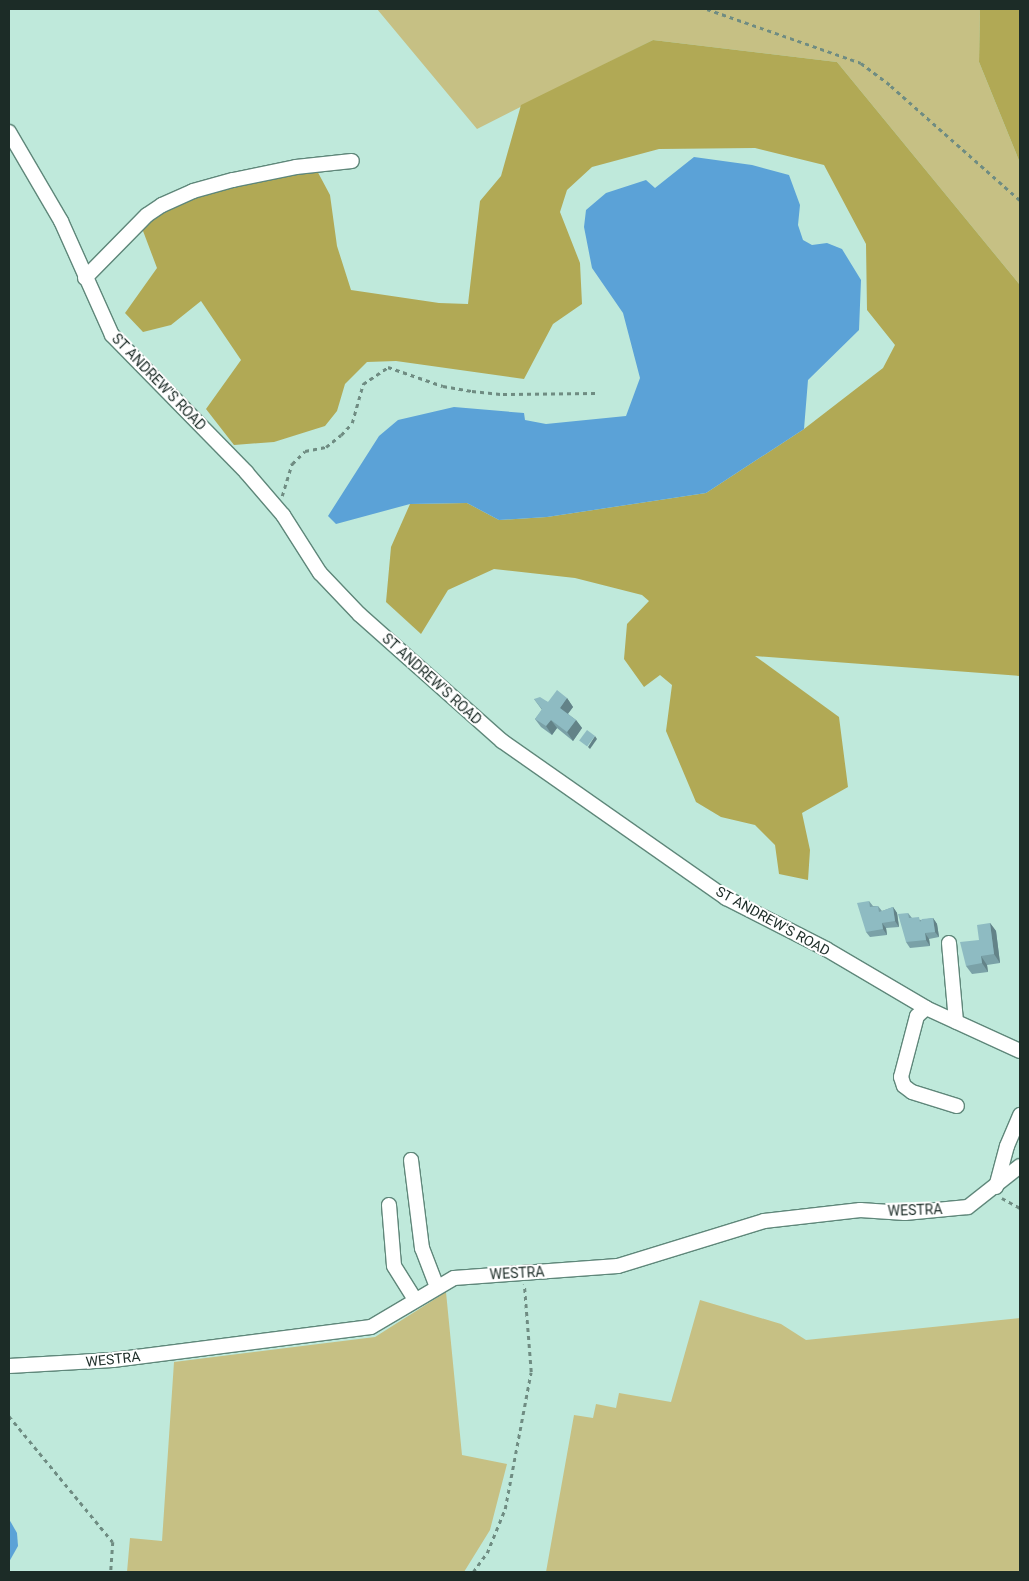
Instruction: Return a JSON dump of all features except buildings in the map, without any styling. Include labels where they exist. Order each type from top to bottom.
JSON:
[{"type":"street","name":"ST ANDREW'S ROAD","points":[[9,132],[61,221],[112,335],[175,397],[276,508],[320,573],[360,615],[502,741],[726,898],[826,949],[926,1008],[1020,1051]]},
{"type":"street","points":[[85,278],[148,215],[170,201],[193,191],[242,178],[296,167],[352,161]]},
{"type":"street","points":[[949,943],[956,1022]]},
{"type":"street","points":[[926,1008],[917,1016],[901,1078],[904,1086],[912,1092],[957,1106]]},
{"type":"street","points":[[993,1189],[1007,1146],[1020,1116]]},
{"type":"street","points":[[411,1160],[422,1248],[437,1287]]},
{"type":"street","name":"WESTRA","points":[[9,1366],[112,1360],[371,1327],[415,1299],[454,1278],[618,1266],[764,1221],[860,1210],[905,1213],[968,1206],[993,1189],[1020,1166]]},
{"type":"street","points":[[389,1205],[394,1266],[415,1299]]},
{"type":"path","points":[[708,9],[861,63],[891,86],[1020,200]]},
{"type":"path","points":[[276,508],[289,481],[292,464],[305,451],[326,447],[341,435],[352,423],[362,384],[388,367],[443,386],[480,392],[595,393]]},
{"type":"path","points":[[993,1189],[1020,1208]]},
{"type":"path","points":[[473,1572],[487,1553],[505,1510],[530,1372],[523,1274]]},
{"type":"path","points":[[9,1416],[113,1542],[111,1572]]},
{"type":"shaded area","points":[[377,9],[980,9],[979,62],[1020,163],[1020,285],[837,62],[653,40],[477,129]]},
{"type":"shaded area","points":[[980,9],[1020,9],[1020,163],[979,62]]},
{"type":"shaded area","points":[[653,40],[837,62],[1020,285],[1020,676],[755,656],[839,717],[848,787],[802,813],[810,850],[808,880],[779,874],[775,845],[755,825],[721,817],[696,802],[666,731],[672,685],[660,675],[644,687],[624,659],[627,624],[649,601],[642,595],[575,578],[494,569],[448,590],[421,634],[386,602],[391,547],[410,504],[467,503],[499,520],[547,517],[706,493],[804,429],[883,368],[895,345],[867,310],[866,244],[824,165],[755,148],[659,149],[592,167],[567,190],[560,212],[580,263],[582,304],[553,324],[524,379],[396,361],[367,362],[345,384],[337,411],[325,426],[274,442],[234,445],[206,409],[241,360],[201,301],[171,325],[143,332],[125,313],[157,268],[137,215],[173,193],[314,165],[330,195],[337,246],[351,290],[439,303],[468,304],[480,201],[501,176],[521,105]]},
{"type":"shaded area","points":[[446,1292],[462,1455],[507,1464],[490,1530],[464,1572],[127,1572],[130,1538],[162,1541],[174,1362],[375,1337]]},
{"type":"shaded area","points":[[700,1300],[781,1324],[806,1340],[1020,1318],[1020,1572],[546,1572],[574,1415],[593,1418],[596,1404],[616,1408],[619,1393],[671,1402]]},
{"type":"water","points":[[694,157],[752,165],[789,175],[800,205],[798,225],[803,240],[812,245],[827,243],[842,249],[861,280],[859,330],[808,380],[804,429],[706,493],[547,517],[499,520],[467,503],[410,504],[336,524],[328,516],[379,436],[398,420],[454,407],[524,413],[525,420],[546,424],[626,416],[640,378],[623,313],[592,268],[584,227],[586,210],[606,193],[646,180],[655,188]]},
{"type":"water","points":[[9,1519],[17,1533],[18,1546],[9,1562]]}]
